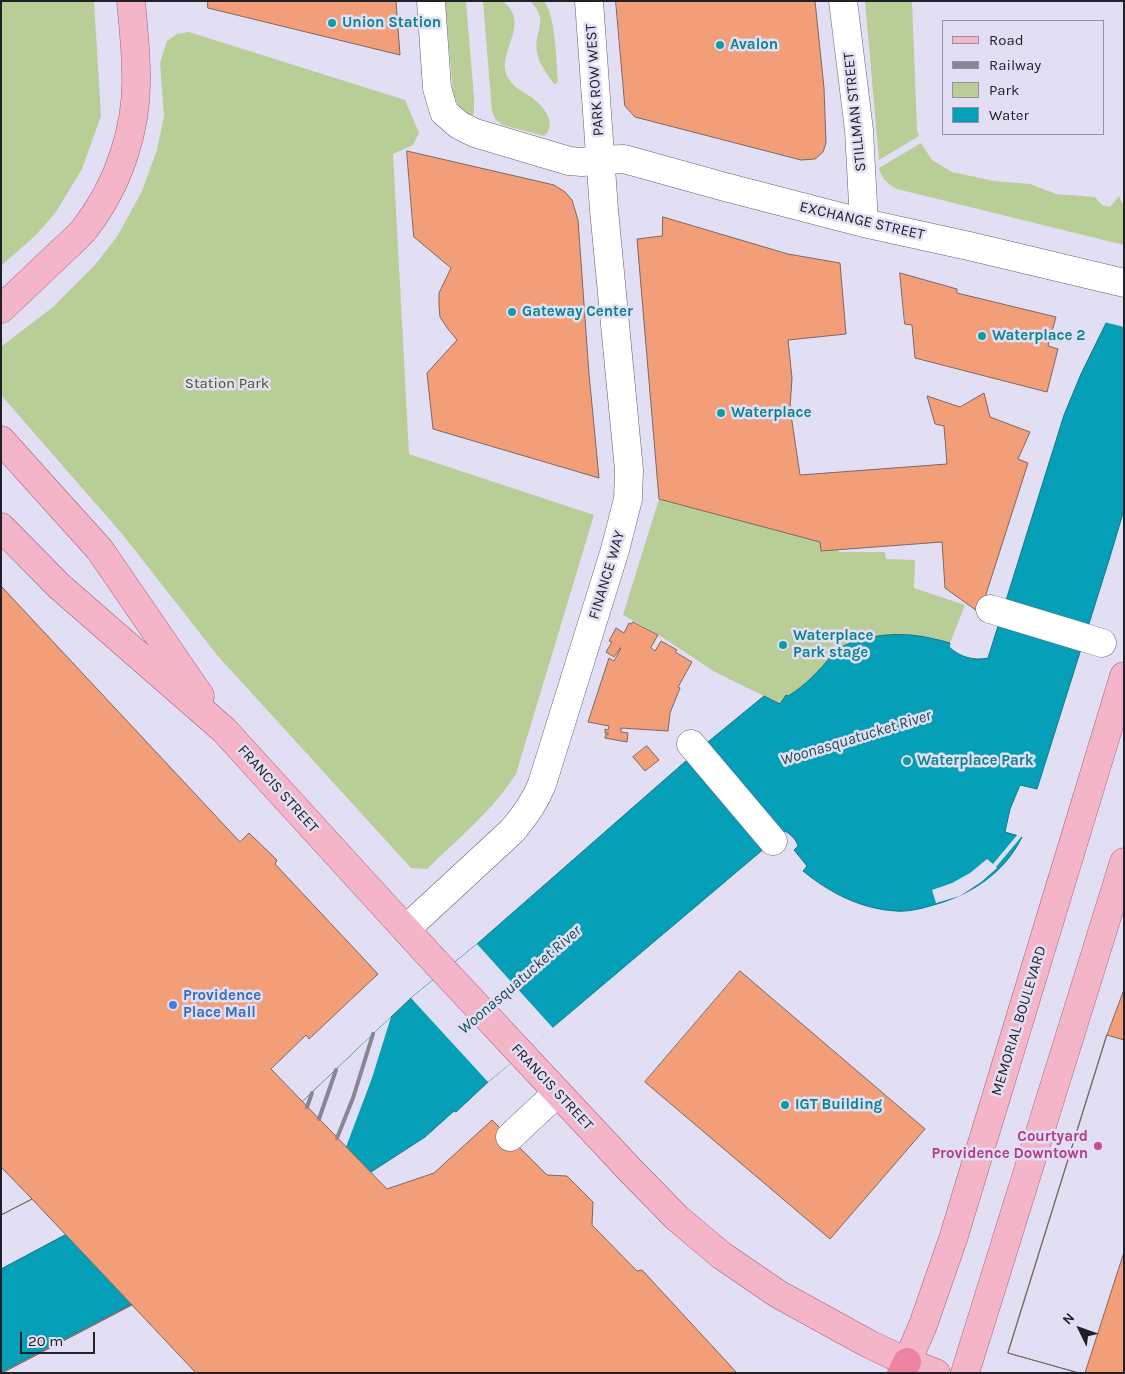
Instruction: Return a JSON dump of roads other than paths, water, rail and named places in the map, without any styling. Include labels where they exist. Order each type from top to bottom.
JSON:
[{"type":"main road","points":[[1,309],[86,227],[105,198],[116,174],[126,149],[136,92],[131,1]]},
{"type":"main road","name":"FRANCIS STREET","points":[[1,440],[100,550],[224,730]]},
{"type":"main road","name":"FRANCIS STREET","points":[[1,527],[59,586],[224,730],[557,1093],[670,1211],[721,1255],[778,1294],[904,1367],[936,1373]]},
{"type":"main road","name":"MEMORIAL BOULEVARD","points":[[904,1367],[923,1325],[952,1239],[1124,676]]},
{"type":"main road","points":[[965,1373],[1124,862]]},
{"type":"street","name":"EXCHANGE STREET","points":[[431,1],[437,88],[444,112],[460,125],[482,135],[569,161],[624,159],[725,188],[864,223],[1124,283]]},
{"type":"street","name":"PARK ROW WEST","points":[[589,1],[600,160]]},
{"type":"street","name":"STILLMAN STREET","points":[[843,1],[859,130],[864,223]]},
{"type":"street","name":"FINANCE WAY","points":[[406,929],[512,830],[535,800],[542,784],[624,518],[628,499],[629,470],[600,160]]},
{"type":"street","points":[[990,609],[1102,643]]},
{"type":"street","points":[[692,744],[773,841]]},
{"type":"street","points":[[510,1137],[557,1093]]},
{"type":"water","name":"Woonasquatucket River","points":[[1124,293],[1124,510],[1037,789],[1020,785],[1010,809],[1005,832],[1022,837],[1006,862],[972,890],[944,902],[909,911],[883,910],[846,899],[803,871],[807,866],[794,850],[798,846],[793,837],[785,831],[425,1137],[371,1172],[133,1303],[1,1372],[1,1269],[286,1117],[411,998],[477,944],[703,746],[764,696],[780,704],[786,695],[788,696],[795,692],[817,672],[832,655],[830,652],[845,645],[875,636],[919,636],[950,643],[949,647],[967,657],[977,659],[988,658],[1064,415],[1081,374],[1106,323]]},
{"type":"railway","points":[[337,1138],[353,1098],[373,1034]]},
{"type":"railway","points":[[319,1119],[336,1070]]},
{"type":"railway","points":[[307,1107],[312,1093]]},
{"type":"place","name":"Union Station","points":[[332,23]]},
{"type":"place","name":"Avalon","points":[[720,45]]},
{"type":"place","name":"Gateway Center","points":[[512,312]]},
{"type":"place","name":"Waterplace 2","points":[[982,336]]},
{"type":"place","name":"Waterplace","points":[[721,413]]},
{"type":"place","name":"Waterplace Park stage","points":[[783,645]]},
{"type":"place","name":"Waterplace Park","points":[[907,761]]},
{"type":"place","name":"Providence Place Mall","points":[[173,1005]]},
{"type":"place","name":"IGT Building","points":[[785,1105]]},
{"type":"place","name":"Courtyard Providence Downtown","points":[[1098,1146]]},
{"type":"park label","name":"Station Park","points":[[227,384]]}]
